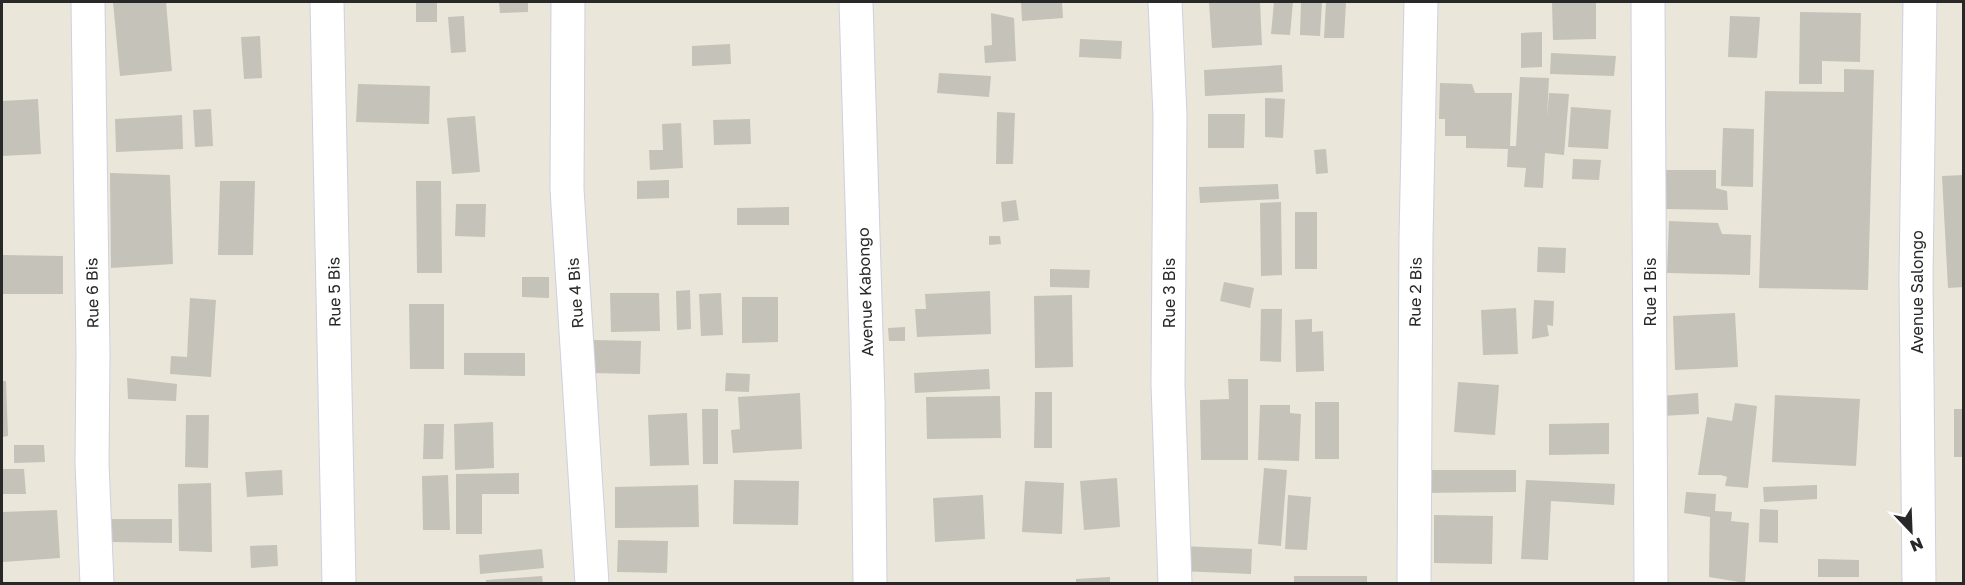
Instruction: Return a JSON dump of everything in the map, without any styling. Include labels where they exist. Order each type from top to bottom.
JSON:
[{"type":"street","name":"Rue 6 Bis","points":[[88,2],[93,353],[92,464],[97,584]]},
{"type":"street","name":"Rue 5 Bis","points":[[327,2],[339,584]]},
{"type":"street","name":"Rue 4 Bis","points":[[568,2],[567,189],[592,584]]},
{"type":"street","name":"Avenue Kabongo","points":[[856,2],[868,402],[870,584]]},
{"type":"street","name":"Rue 3 Bis","points":[[1166,2],[1170,115],[1168,384],[1175,584]]},
{"type":"street","name":"Rue 2 Bis","points":[[1414,584],[1416,238],[1422,2]]},
{"type":"street","name":"Rue 1 Bis","points":[[1648,2],[1651,584]]},
{"type":"street","name":"Avenue Salongo","points":[[1919,584],[1916,277],[1920,2]]},
{"type":"building","points":[[113,2],[166,2],[172,71],[120,76]]},
{"type":"building","points":[[416,2],[437,2],[437,22],[416,22]]},
{"type":"building","points":[[499,2],[528,2],[528,12],[500,13]]},
{"type":"building","points":[[1021,2],[1062,2],[1063,18],[1022,21]]},
{"type":"building","points":[[1209,2],[1260,2],[1262,45],[1212,48]]},
{"type":"building","points":[[1274,2],[1293,2],[1290,35],[1271,34]]},
{"type":"building","points":[[1301,2],[1322,2],[1320,36],[1300,35]]},
{"type":"building","points":[[1326,2],[1346,2],[1344,38],[1324,38]]},
{"type":"building","points":[[1552,2],[1596,2],[1596,39],[1553,40]]},
{"type":"building","points":[[1800,12],[1861,13],[1860,62],[1822,61],[1822,84],[1799,84]]},
{"type":"building","points":[[991,13],[1014,18],[1016,61],[985,63],[984,46],[992,45]]},
{"type":"building","points":[[464,16],[466,52],[451,53],[448,17]]},
{"type":"building","points":[[1730,16],[1760,17],[1757,58],[1728,57]]},
{"type":"building","points":[[1542,32],[1542,67],[1521,68],[1521,33]]},
{"type":"building","points":[[260,36],[262,78],[244,79],[241,37]]},
{"type":"building","points":[[1080,39],[1122,41],[1121,59],[1079,57]]},
{"type":"building","points":[[730,44],[731,64],[692,66],[692,46]]},
{"type":"building","points":[[1551,53],[1616,56],[1614,76],[1550,74]]},
{"type":"building","points":[[1282,65],[1283,92],[1205,96],[1204,70]]},
{"type":"building","points":[[1844,69],[1874,70],[1868,290],[1759,288],[1765,91],[1844,92]]},
{"type":"building","points":[[939,73],[991,76],[989,97],[937,93]]},
{"type":"building","points":[[1520,77],[1549,78],[1547,118],[1549,93],[1569,94],[1564,155],[1545,153],[1543,188],[1524,187],[1526,168],[1507,167],[1508,149],[1466,148],[1466,136],[1445,136],[1445,119],[1439,119],[1440,83],[1472,84],[1475,93],[1512,93],[1510,146],[1516,146]]},
{"type":"building","points":[[358,84],[430,86],[429,124],[356,122]]},
{"type":"building","points":[[1265,98],[1285,99],[1283,138],[1265,137]]},
{"type":"building","points":[[38,99],[41,154],[2,156],[2,101]]},
{"type":"building","points":[[1571,107],[1611,110],[1608,149],[1568,147]]},
{"type":"building","points":[[211,109],[213,146],[195,147],[193,110]]},
{"type":"building","points":[[997,112],[1015,113],[1013,164],[996,164]]},
{"type":"building","points":[[1208,114],[1245,114],[1244,148],[1208,148]]},
{"type":"building","points":[[182,115],[183,149],[116,152],[115,119]]},
{"type":"building","points":[[475,116],[480,172],[452,174],[447,118]]},
{"type":"building","points":[[750,119],[751,144],[714,145],[713,120]]},
{"type":"building","points":[[681,123],[683,168],[650,170],[649,150],[663,150],[662,124]]},
{"type":"building","points":[[1723,128],[1754,129],[1753,187],[1721,186]]},
{"type":"building","points":[[1326,149],[1328,173],[1316,174],[1314,150]]},
{"type":"building","points":[[1573,159],[1601,160],[1599,180],[1572,179]]},
{"type":"building","points":[[1664,170],[1716,170],[1716,188],[1727,191],[1728,210],[1663,209]]},
{"type":"building","points":[[110,173],[170,175],[173,264],[111,268]]},
{"type":"building","points":[[1964,175],[1964,287],[1948,288],[1942,176]]},
{"type":"building","points":[[669,180],[669,198],[637,199],[637,181]]},
{"type":"building","points":[[220,181],[255,181],[253,255],[218,255]]},
{"type":"building","points":[[416,181],[441,181],[442,273],[417,273]]},
{"type":"building","points":[[1278,184],[1279,199],[1200,203],[1199,187]]},
{"type":"building","points":[[1016,200],[1019,220],[1003,222],[1001,202]]},
{"type":"building","points":[[1281,202],[1282,275],[1261,276],[1260,203]]},
{"type":"building","points":[[456,204],[486,204],[485,237],[455,236]]},
{"type":"building","points":[[789,207],[789,225],[737,225],[737,208]]},
{"type":"building","points":[[1295,212],[1317,212],[1317,269],[1295,269]]},
{"type":"building","points":[[1669,221],[1718,223],[1722,234],[1751,235],[1750,275],[1667,273]]},
{"type":"building","points":[[989,236],[1000,236],[1001,244],[989,245]]},
{"type":"building","points":[[1538,247],[1566,248],[1565,273],[1537,272]]},
{"type":"building","points":[[2,255],[63,256],[63,294],[2,294]]},
{"type":"building","points":[[1050,269],[1090,270],[1089,288],[1050,287]]},
{"type":"building","points":[[522,277],[549,277],[549,298],[522,297]]},
{"type":"building","points":[[1224,282],[1254,288],[1250,308],[1220,301]]},
{"type":"building","points":[[690,290],[691,329],[677,330],[676,291]]},
{"type":"building","points":[[990,291],[991,334],[917,337],[915,309],[926,309],[925,294]]},
{"type":"building","points":[[610,293],[659,293],[660,331],[611,332]]},
{"type":"building","points":[[721,293],[723,335],[701,336],[699,294]]},
{"type":"building","points":[[1072,295],[1073,367],[1035,368],[1034,296]]},
{"type":"building","points":[[742,297],[778,297],[778,342],[742,343]]},
{"type":"building","points":[[190,298],[216,300],[211,377],[170,374],[171,356],[187,357]]},
{"type":"building","points":[[1534,300],[1554,301],[1553,326],[1547,325],[1549,336],[1532,339]]},
{"type":"building","points":[[409,304],[444,304],[444,369],[410,369]]},
{"type":"building","points":[[1516,308],[1518,354],[1483,355],[1481,310]]},
{"type":"building","points":[[1261,309],[1282,309],[1281,362],[1260,361]]},
{"type":"building","points":[[1735,313],[1738,367],[1675,370],[1673,316]]},
{"type":"building","points":[[1312,319],[1312,332],[1323,331],[1324,371],[1296,372],[1295,320]]},
{"type":"building","points":[[905,327],[905,341],[889,341],[888,328]]},
{"type":"building","points":[[592,340],[641,341],[640,374],[591,373]]},
{"type":"building","points":[[464,353],[525,353],[525,376],[464,375]]},
{"type":"building","points":[[989,369],[990,389],[915,393],[914,373]]},
{"type":"building","points":[[726,373],[750,374],[749,392],[725,391]]},
{"type":"building","points":[[127,378],[177,384],[176,401],[128,399]]},
{"type":"building","points":[[1228,379],[1248,379],[1248,460],[1201,460],[1200,400],[1229,399]]},
{"type":"building","points":[[2,381],[6,381],[8,436],[2,437]]},
{"type":"building","points":[[1458,382],[1499,385],[1495,435],[1454,432]]},
{"type":"building","points":[[1035,392],[1052,392],[1052,448],[1034,448]]},
{"type":"building","points":[[800,393],[802,449],[733,453],[731,430],[740,429],[738,397]]},
{"type":"building","points":[[1698,393],[1699,414],[1661,416],[1660,396]]},
{"type":"building","points":[[1775,395],[1860,399],[1856,466],[1772,462]]},
{"type":"building","points":[[1000,396],[1001,438],[927,439],[926,397]]},
{"type":"building","points":[[1315,402],[1339,402],[1339,459],[1315,459]]},
{"type":"building","points":[[1735,403],[1757,406],[1748,488],[1725,486],[1727,477],[1721,475],[1698,475],[1707,417],[1732,421]]},
{"type":"building","points":[[1260,405],[1290,405],[1290,413],[1301,414],[1299,461],[1258,460]]},
{"type":"building","points":[[702,409],[718,409],[718,464],[703,464]]},
{"type":"building","points":[[1954,409],[1964,409],[1964,457],[1954,457]]},
{"type":"building","points":[[687,413],[689,465],[650,466],[648,415]]},
{"type":"building","points":[[186,415],[209,415],[208,468],[185,467]]},
{"type":"building","points":[[493,422],[494,468],[455,470],[454,424]]},
{"type":"building","points":[[1609,423],[1609,454],[1549,455],[1549,424]]},
{"type":"building","points":[[424,424],[444,424],[443,459],[423,459]]},
{"type":"building","points":[[14,445],[44,445],[45,462],[14,463]]},
{"type":"building","points":[[1264,468],[1287,470],[1281,546],[1258,544]]},
{"type":"building","points":[[2,469],[24,469],[26,494],[2,494]]},
{"type":"building","points":[[282,470],[283,495],[247,497],[245,472]]},
{"type":"building","points":[[1419,470],[1516,470],[1516,492],[1419,493]]},
{"type":"building","points":[[519,473],[519,494],[482,494],[482,534],[456,534],[456,474]]},
{"type":"building","points":[[448,475],[450,530],[423,530],[422,476]]},
{"type":"building","points":[[1117,478],[1120,527],[1084,530],[1080,481]]},
{"type":"building","points":[[734,480],[799,481],[798,525],[733,524]]},
{"type":"building","points":[[1526,480],[1615,484],[1614,505],[1551,501],[1548,560],[1521,559]]},
{"type":"building","points":[[1025,481],[1064,483],[1062,534],[1022,532]]},
{"type":"building","points":[[211,483],[212,552],[179,551],[178,484]]},
{"type":"building","points":[[698,485],[699,527],[615,528],[615,487]]},
{"type":"building","points":[[1817,485],[1817,499],[1764,502],[1763,487]]},
{"type":"building","points":[[1686,492],[1716,494],[1715,511],[1732,512],[1731,521],[1749,523],[1745,583],[1709,577],[1710,517],[1684,513]]},
{"type":"building","points":[[983,495],[985,539],[935,542],[933,498]]},
{"type":"building","points":[[1288,495],[1311,497],[1307,550],[1285,549]]},
{"type":"building","points":[[1760,509],[1778,510],[1778,543],[1759,542]]},
{"type":"building","points":[[57,510],[60,558],[2,562],[2,512]]},
{"type":"building","points":[[1434,515],[1493,516],[1492,564],[1434,563]]},
{"type":"building","points":[[112,519],[172,519],[172,543],[111,542]]},
{"type":"building","points":[[618,540],[668,541],[667,573],[617,572]]},
{"type":"building","points":[[277,545],[278,566],[251,568],[250,546]]},
{"type":"building","points":[[1180,546],[1252,549],[1251,574],[1179,571]]},
{"type":"building","points":[[542,549],[544,568],[480,574],[479,555]]},
{"type":"building","points":[[1818,559],[1859,560],[1859,577],[1818,577]]},
{"type":"building","points":[[542,576],[543,584],[486,584],[486,580]]},
{"type":"building","points":[[1294,576],[1367,576],[1367,584],[1294,584]]},
{"type":"building","points":[[1110,577],[1110,584],[1076,584],[1076,579]]}]
